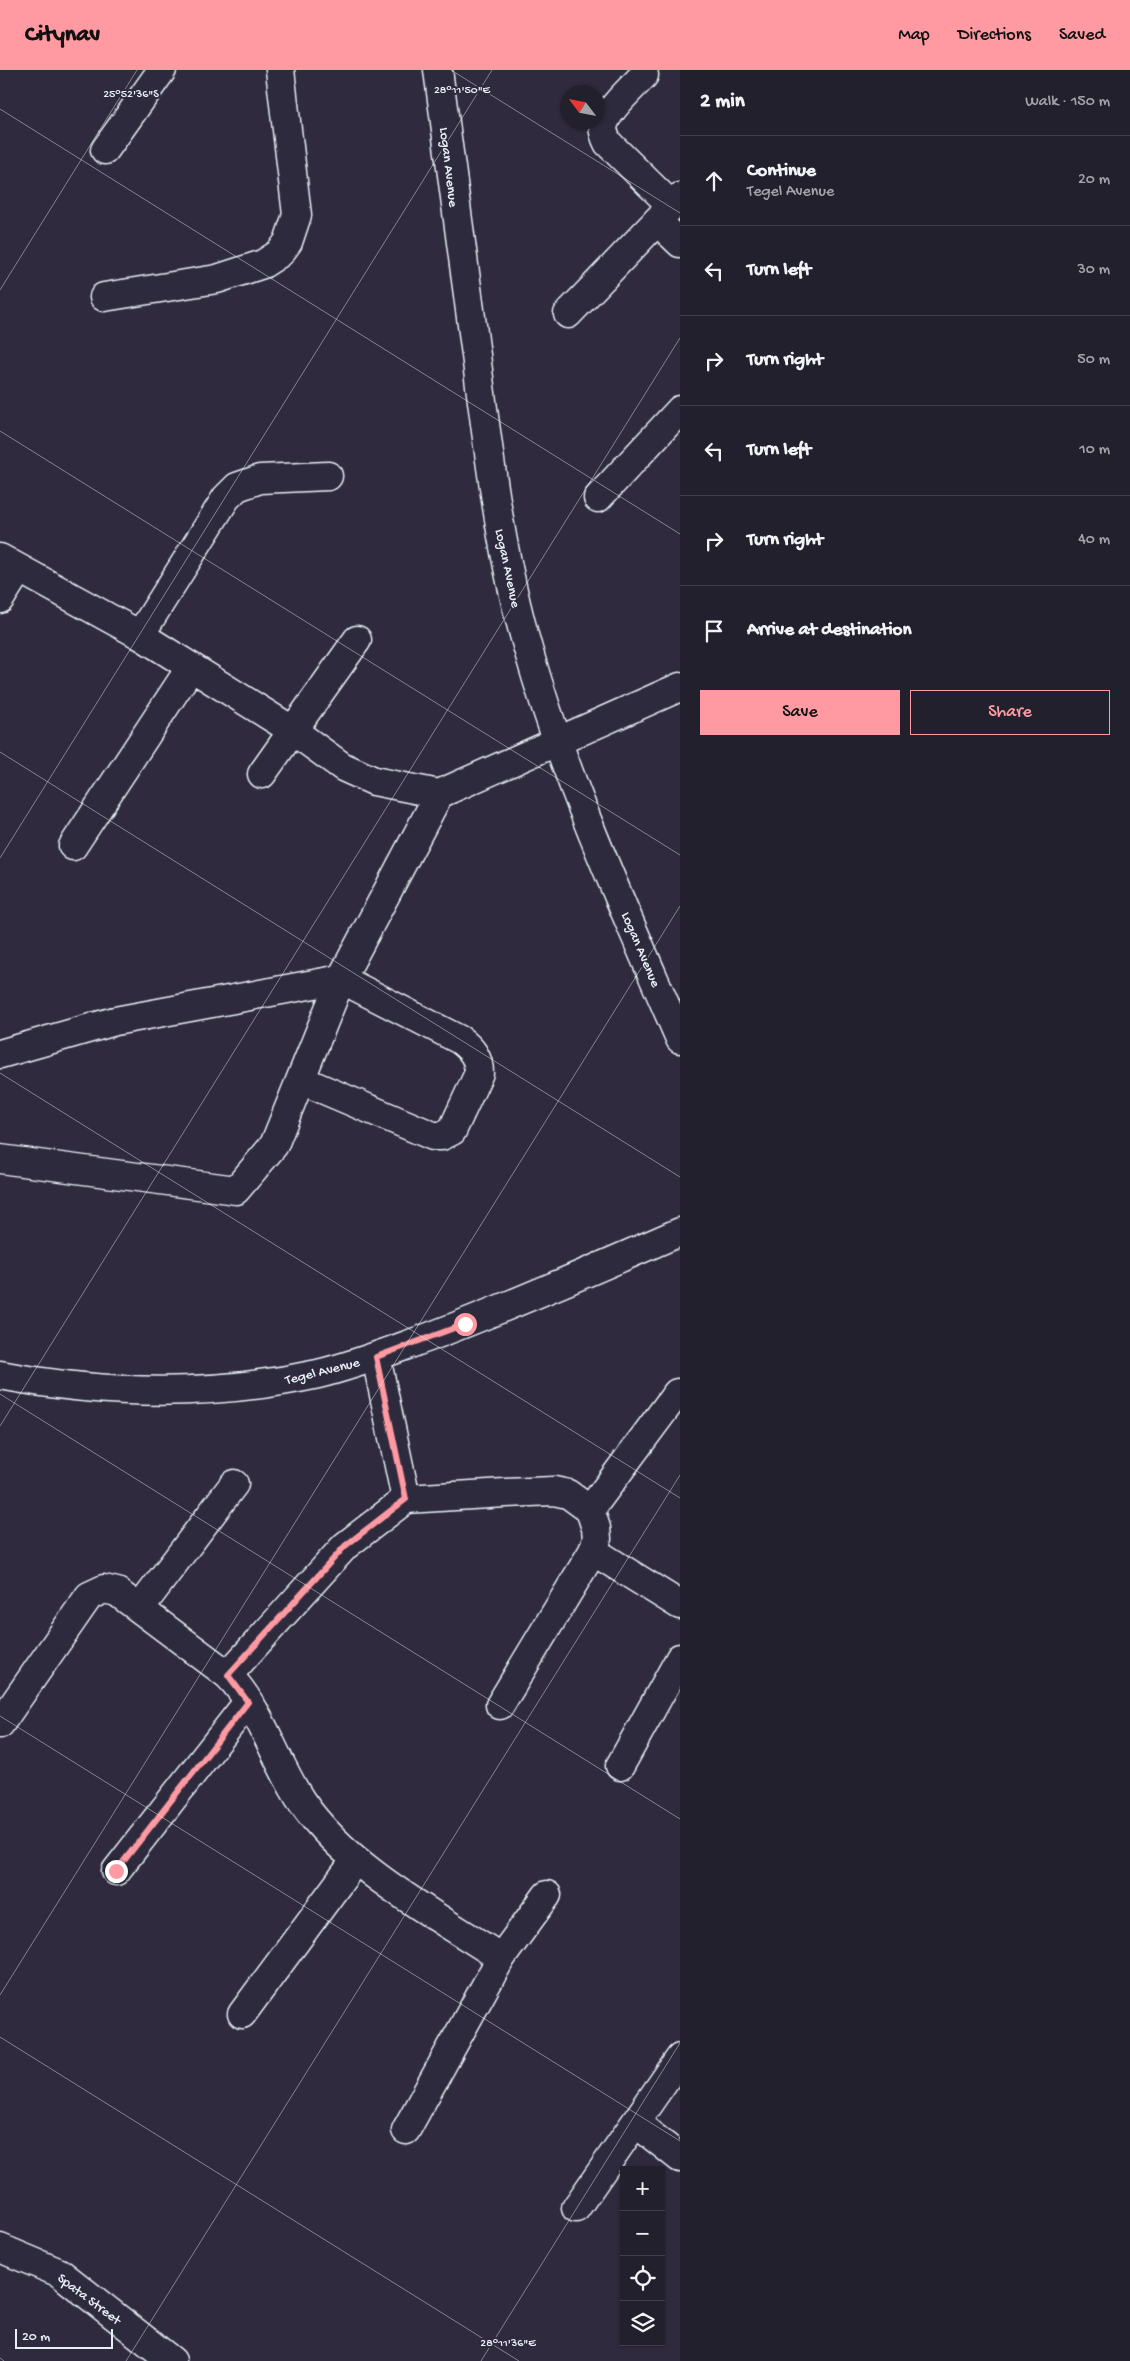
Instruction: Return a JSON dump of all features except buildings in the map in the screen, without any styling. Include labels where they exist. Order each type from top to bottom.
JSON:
[{"type":"street","points":[[105,150],[162,70]]},
{"type":"street","points":[[104,297],[217,279],[263,264],[280,253],[288,242],[297,215],[280,70]]},
{"type":"street","name":"Logan Avenue","points":[[438,70],[455,206],[504,548],[527,648],[556,741],[680,1039]]},
{"type":"street","points":[[644,75],[608,116],[603,125],[604,134],[608,143],[670,208],[680,243]]},
{"type":"street","points":[[568,314],[670,208]]},
{"type":"street","points":[[598,498],[680,410]]},
{"type":"street","points":[[140,635],[226,498],[237,487],[260,479],[328,476]]},
{"type":"street","points":[[0,598],[10,563],[140,635],[292,730],[343,766],[374,782],[438,794],[680,687]]},
{"type":"street","points":[[262,774],[357,640]]},
{"type":"street","points":[[73,846],[191,667]]},
{"type":"street","points":[[0,1159],[236,1190],[274,1145],[341,979],[438,794]]},
{"type":"street","points":[[0,1054],[115,1021],[341,979],[460,1040],[472,1050],[479,1073],[452,1131],[442,1136],[433,1136],[301,1080]]},
{"type":"street","name":"Tegel Avenue","points":[[0,1376],[51,1385],[143,1391],[234,1388],[320,1373],[376,1357],[465,1324],[680,1232]]},
{"type":"street","points":[[376,1357],[406,1499]]},
{"type":"street","points":[[590,1510],[676,1394]]},
{"type":"street","points":[[140,1608],[234,1484]]},
{"type":"street","points":[[228,1675],[345,1546],[406,1499],[554,1491],[568,1494],[590,1510],[596,1533],[593,1551],[500,1705]]},
{"type":"street","points":[[593,1551],[680,1605]]},
{"type":"street","points":[[0,1724],[89,1596],[98,1590],[112,1590],[140,1608],[179,1640],[228,1675],[248,1702],[286,1778],[303,1804],[355,1861],[501,1958]]},
{"type":"street","points":[[620,1766],[680,1658]]},
{"type":"street","points":[[116,1871],[248,1702]]},
{"type":"street","points":[[242,2014],[355,1861]]},
{"type":"street","points":[[406,2130],[501,1958],[546,1895]]},
{"type":"street","points":[[576,2208],[680,2058]]},
{"type":"street","points":[[636,2123],[680,2158]]},
{"type":"street","name":"Spata Street","points":[[0,2248],[60,2273],[172,2361]]},
{"type":"route","points":[[116,1871],[248,1702],[238,1685],[228,1675],[345,1546],[406,1499],[376,1357],[465,1324]]}]
